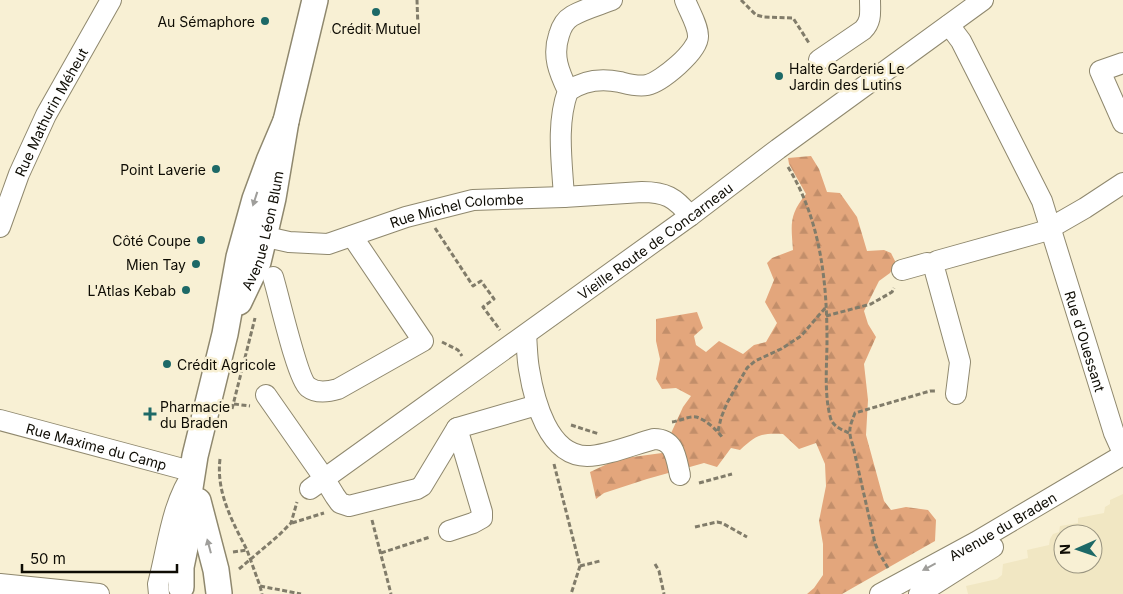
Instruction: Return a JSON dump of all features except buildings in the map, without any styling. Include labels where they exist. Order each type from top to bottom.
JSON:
[{"type":"main road","name":"Avenue Léon Blum","points":[[169,592],[181,567],[188,533],[190,494],[200,431],[225,334],[258,262],[255,235],[273,198],[286,121],[315,0]]},
{"type":"main road","name":"Avenue Léon Blum","points":[[194,472],[200,512],[216,570],[220,594]]},
{"type":"main road","points":[[169,592],[190,584],[210,588],[220,594]]},
{"type":"street","name":"Rue Mathurin Méheut","points":[[0,227],[19,174],[46,114],[111,0]]},
{"type":"street","points":[[568,90],[556,62],[555,51],[560,30],[572,16],[612,0]]},
{"type":"street","points":[[564,197],[561,125],[568,90],[579,83],[589,80],[601,79],[647,85],[662,78],[693,50],[698,42],[698,35],[685,0]]},
{"type":"street","points":[[819,60],[868,25],[870,19],[870,0]]},
{"type":"street","name":"Vieille Route de Concarneau","points":[[317,484],[690,216],[778,149],[983,0]]},
{"type":"street","name":"Rue d'Ouessant","points":[[950,25],[961,41],[1042,201],[1052,227],[1114,433],[1123,454]]},
{"type":"street","points":[[1123,63],[1100,72],[1123,123]]},
{"type":"street","points":[[956,394],[960,362],[936,278],[935,265],[937,261],[1024,238],[1052,227],[1094,203],[1123,183]]},
{"type":"street","name":"Rue Michel Colombe","points":[[255,235],[289,242],[328,244],[386,223],[473,200],[652,192],[670,196],[690,216]]},
{"type":"street","points":[[274,277],[299,371],[304,383],[311,389],[319,392],[330,392],[338,389],[423,340],[352,236]]},
{"type":"street","points":[[902,270],[927,263],[935,265]]},
{"type":"street","points":[[518,339],[529,370],[537,406],[558,444],[575,454],[588,456],[654,439],[663,440],[673,448],[686,480]]},
{"type":"street","points":[[266,395],[317,484],[340,503],[358,504],[422,486],[457,428],[537,406]]},
{"type":"street","name":"Rue Maxime du Camp","points":[[0,420],[194,472]]},
{"type":"street","points":[[449,531],[474,523],[482,518],[482,512],[457,428]]},
{"type":"street","name":"Avenue du Braden","points":[[880,594],[985,537],[1123,454]]},
{"type":"street","name":"Avenue du Braden","points":[[918,594],[996,544],[1123,470]]},
{"type":"street","points":[[0,584],[99,594]]},
{"type":"path","points":[[327,31],[418,29],[417,0]]},
{"type":"path","points":[[741,0],[756,15],[793,18],[819,60]]},
{"type":"path","points":[[778,149],[800,186],[814,228],[822,262],[826,307],[830,418],[835,426],[849,433]]},
{"type":"path","points":[[425,212],[473,286],[480,281],[494,299],[483,307],[518,339]]},
{"type":"path","points":[[826,316],[871,304],[892,292],[897,284],[907,276],[902,270]]},
{"type":"path","points":[[718,431],[727,403],[747,368],[755,361],[781,349],[801,336],[826,307]]},
{"type":"path","points":[[444,342],[449,344]]},
{"type":"path","points":[[889,569],[875,543],[849,433],[854,413],[930,390],[956,394]]},
{"type":"path","points":[[663,440],[669,423],[694,417],[699,418],[718,431],[722,437]]},
{"type":"path","points":[[546,425],[559,422],[603,435]]},
{"type":"path","points":[[558,444],[553,455],[554,467],[580,566],[571,594]]},
{"type":"path","points":[[686,480],[732,474]]},
{"type":"path","points":[[291,523],[296,503],[317,484]]},
{"type":"path","points":[[262,594],[250,558],[291,523],[358,504],[380,553],[391,594]]},
{"type":"path","points":[[695,527],[717,522],[747,537]]},
{"type":"path","points":[[380,553],[449,531]]},
{"type":"path","points":[[580,566],[600,561]]},
{"type":"path","points":[[655,564],[659,571],[664,594]]},
{"type":"path","points":[[260,586],[300,594]]},
{"type":"shaded area","points":[[1123,494],[1123,594],[968,594],[966,586],[997,579],[1002,575],[1003,564],[1028,558],[1027,550],[1049,545],[1053,534],[1053,574],[1103,574],[1103,524],[1072,524],[1078,523],[1078,518],[1104,513],[1105,507],[1110,504],[1110,500]]},
{"type":"green space","points":[[811,156],[819,169],[827,192],[840,193],[857,217],[867,251],[884,250],[891,253],[896,263],[890,273],[879,281],[864,311],[868,324],[876,337],[864,364],[868,400],[866,435],[884,501],[891,510],[906,507],[928,510],[936,520],[935,541],[842,594],[807,594],[823,575],[823,544],[819,521],[826,486],[825,464],[816,443],[799,449],[783,434],[759,436],[740,450],[731,448],[717,467],[704,463],[604,493],[596,499],[590,472],[618,459],[662,453],[683,407],[691,396],[676,388],[662,389],[656,379],[660,359],[656,341],[656,319],[697,312],[703,328],[694,336],[696,345],[706,352],[719,341],[743,354],[754,345],[766,342],[777,323],[765,302],[774,280],[767,263],[772,258],[793,250],[792,220],[800,201],[806,194],[789,164],[788,158]]},
{"type":"place","name":"Crédit Mutuel","points":[[376,12]]},
{"type":"place","name":"Au Sémaphore","points":[[265,21]]},
{"type":"place","name":"Halte Garderie Le Jardin des Lutins","points":[[779,76]]},
{"type":"place","name":"Point Laverie","points":[[216,169]]},
{"type":"place","name":"Côté Coupe","points":[[201,240]]},
{"type":"place","name":"Mien Tay","points":[[196,264]]},
{"type":"place","name":"L'Atlas Kebab","points":[[186,290]]},
{"type":"place","name":"Crédit Agricole","points":[[167,364]]},
{"type":"place","name":"Pharmacie du Braden","points":[[150,414]]}]
